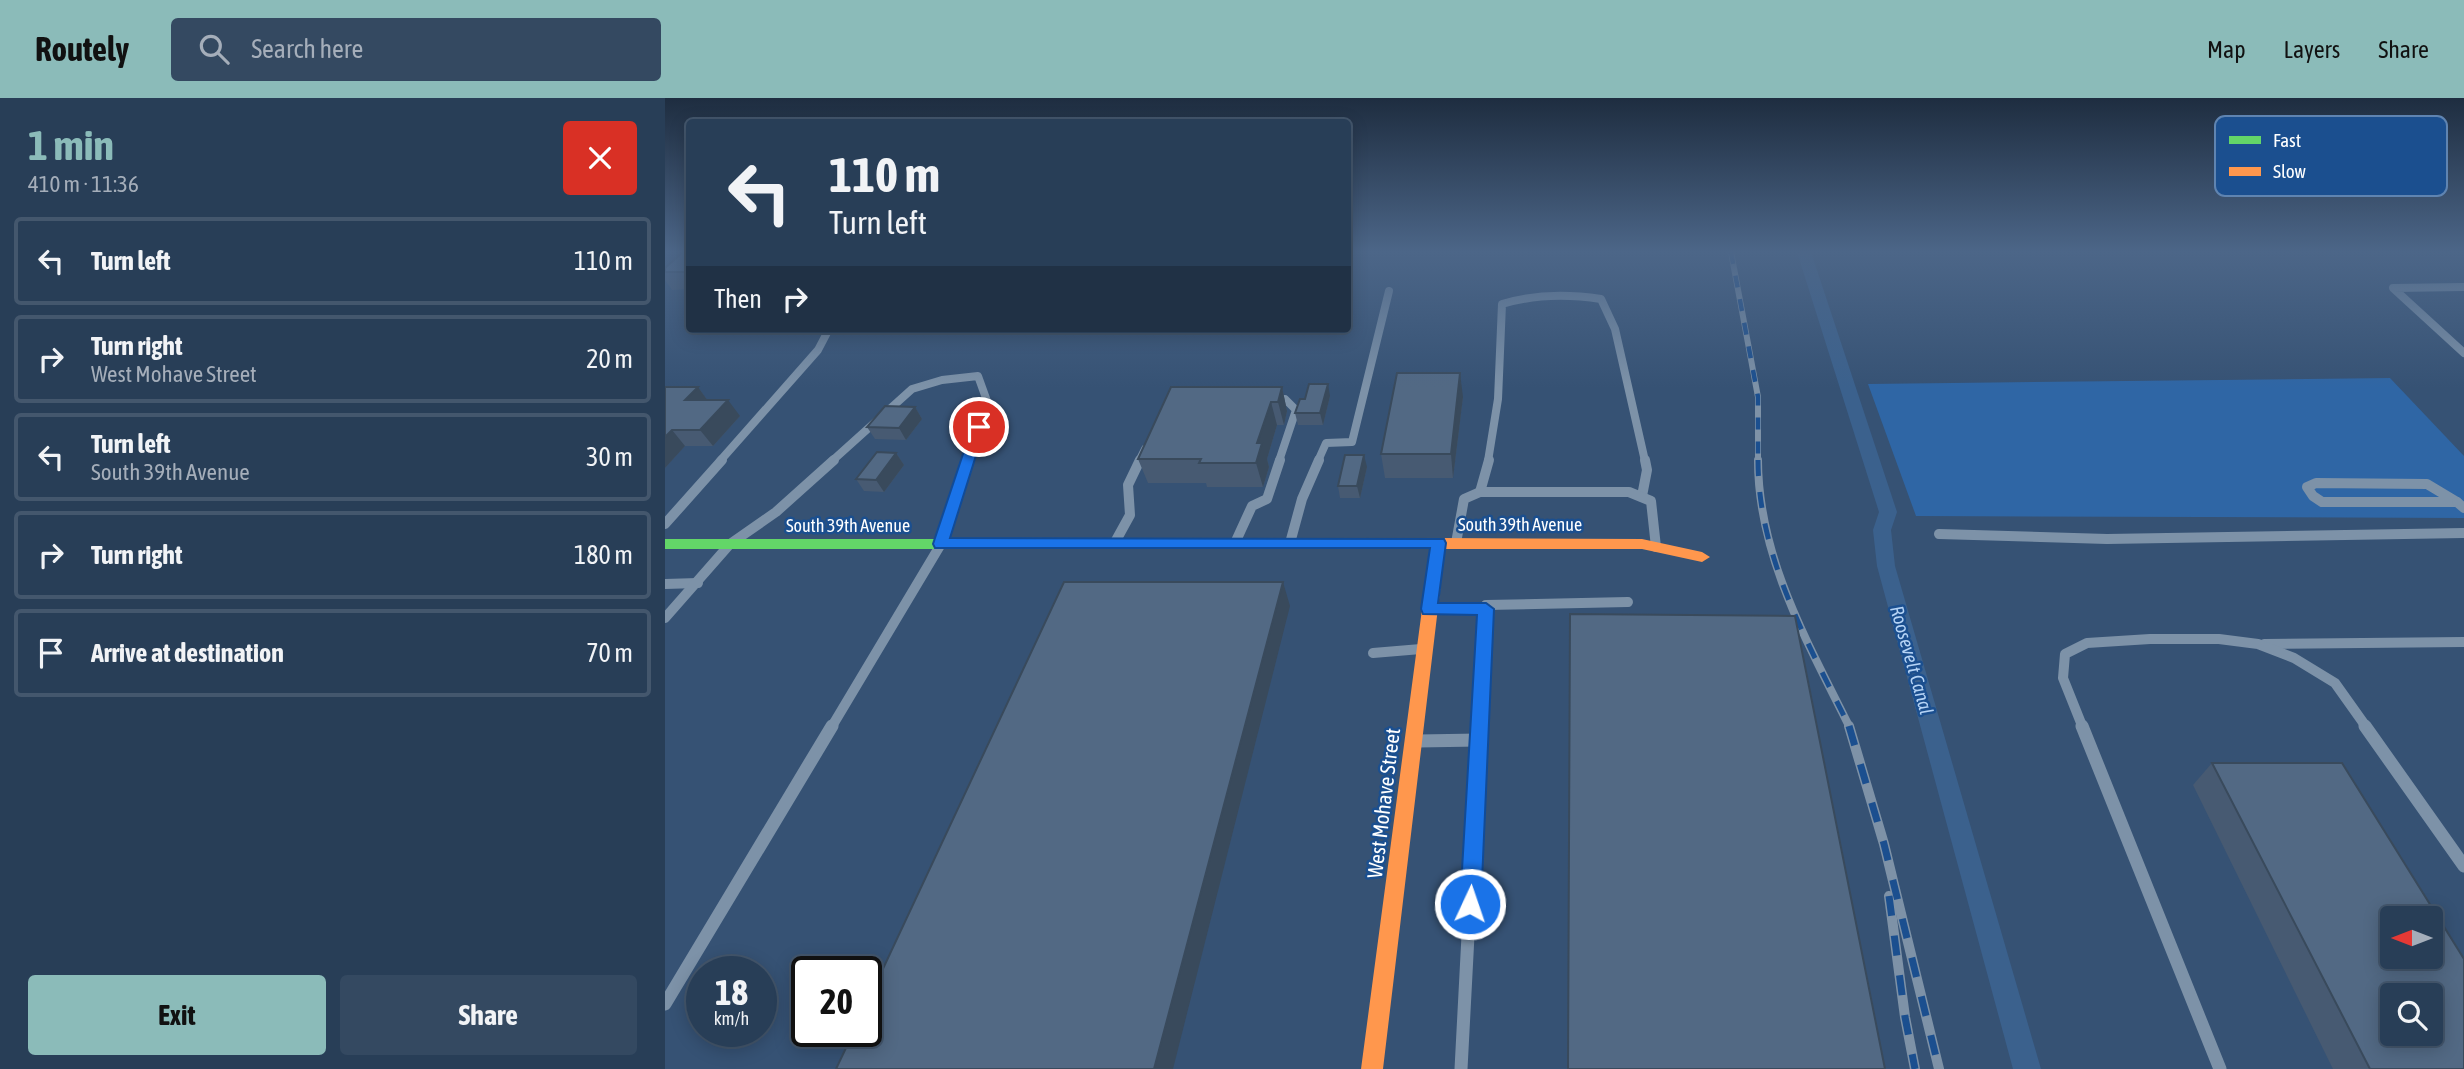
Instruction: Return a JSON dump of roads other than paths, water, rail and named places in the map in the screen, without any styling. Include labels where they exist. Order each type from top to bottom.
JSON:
[{"type":"street","name":"West Mohave Street","points":[[1371,1069],[1438,543]]},
{"type":"street","name":"South 39th Avenue","points":[[665,544],[1642,544],[1702,557]]},
{"type":"lane","points":[[1290,543],[1302,499],[1327,443],[1352,442],[1387,297]]},
{"type":"lane","points":[[1480,492],[1489,463],[1498,415],[1502,304],[1521,297]]},
{"type":"lane","points":[[1589,297],[1601,299],[1615,329],[1647,470],[1642,496]]},
{"type":"lane","points":[[2403,297],[2464,353]]},
{"type":"lane","points":[[665,524],[818,349],[827,333]]},
{"type":"lane","points":[[665,618],[730,544],[776,512],[912,389],[942,380],[978,376],[987,401],[941,544],[665,1003]]},
{"type":"lane","points":[[1235,543],[1252,506],[1267,499],[1296,410],[1285,399],[1259,399]]},
{"type":"lane","points":[[1115,544],[1130,515],[1129,485],[1151,436]]},
{"type":"lane","points":[[2316,483],[2427,484],[2439,488],[2461,505],[2322,502],[2313,496],[2307,487],[2316,483]]},
{"type":"lane","points":[[1456,543],[1464,499],[1480,492],[1629,492],[1651,502],[1655,547]]},
{"type":"lane","points":[[1939,534],[2107,539],[2464,533]]},
{"type":"lane","points":[[665,584],[698,583]]},
{"type":"lane","points":[[1461,1069],[1486,605],[1628,602]]},
{"type":"lane","points":[[1429,609],[1486,609]]},
{"type":"lane","points":[[2220,1069],[2063,678],[2065,654],[2087,643],[2219,639],[2258,644],[2464,642]]},
{"type":"lane","points":[[2258,644],[2294,658],[2335,683],[2464,866]]},
{"type":"lane","points":[[1373,653],[1424,649]]},
{"type":"lane","points":[[1412,741],[1479,740]]},
{"type":"waterway","name":"Roosevelt Canal","points":[[1819,297],[1888,512],[1882,530],[1886,566],[2027,1069]]},
{"type":"railway","points":[[1739,297],[1758,397],[1758,460]]},
{"type":"railway","points":[[1758,460],[1760,496],[1776,565],[1802,631],[1850,728]]},
{"type":"railway","points":[[1849,726],[1884,844],[1939,1069]]},
{"type":"railway","points":[[1889,896],[1905,1017],[1915,1069]]}]
